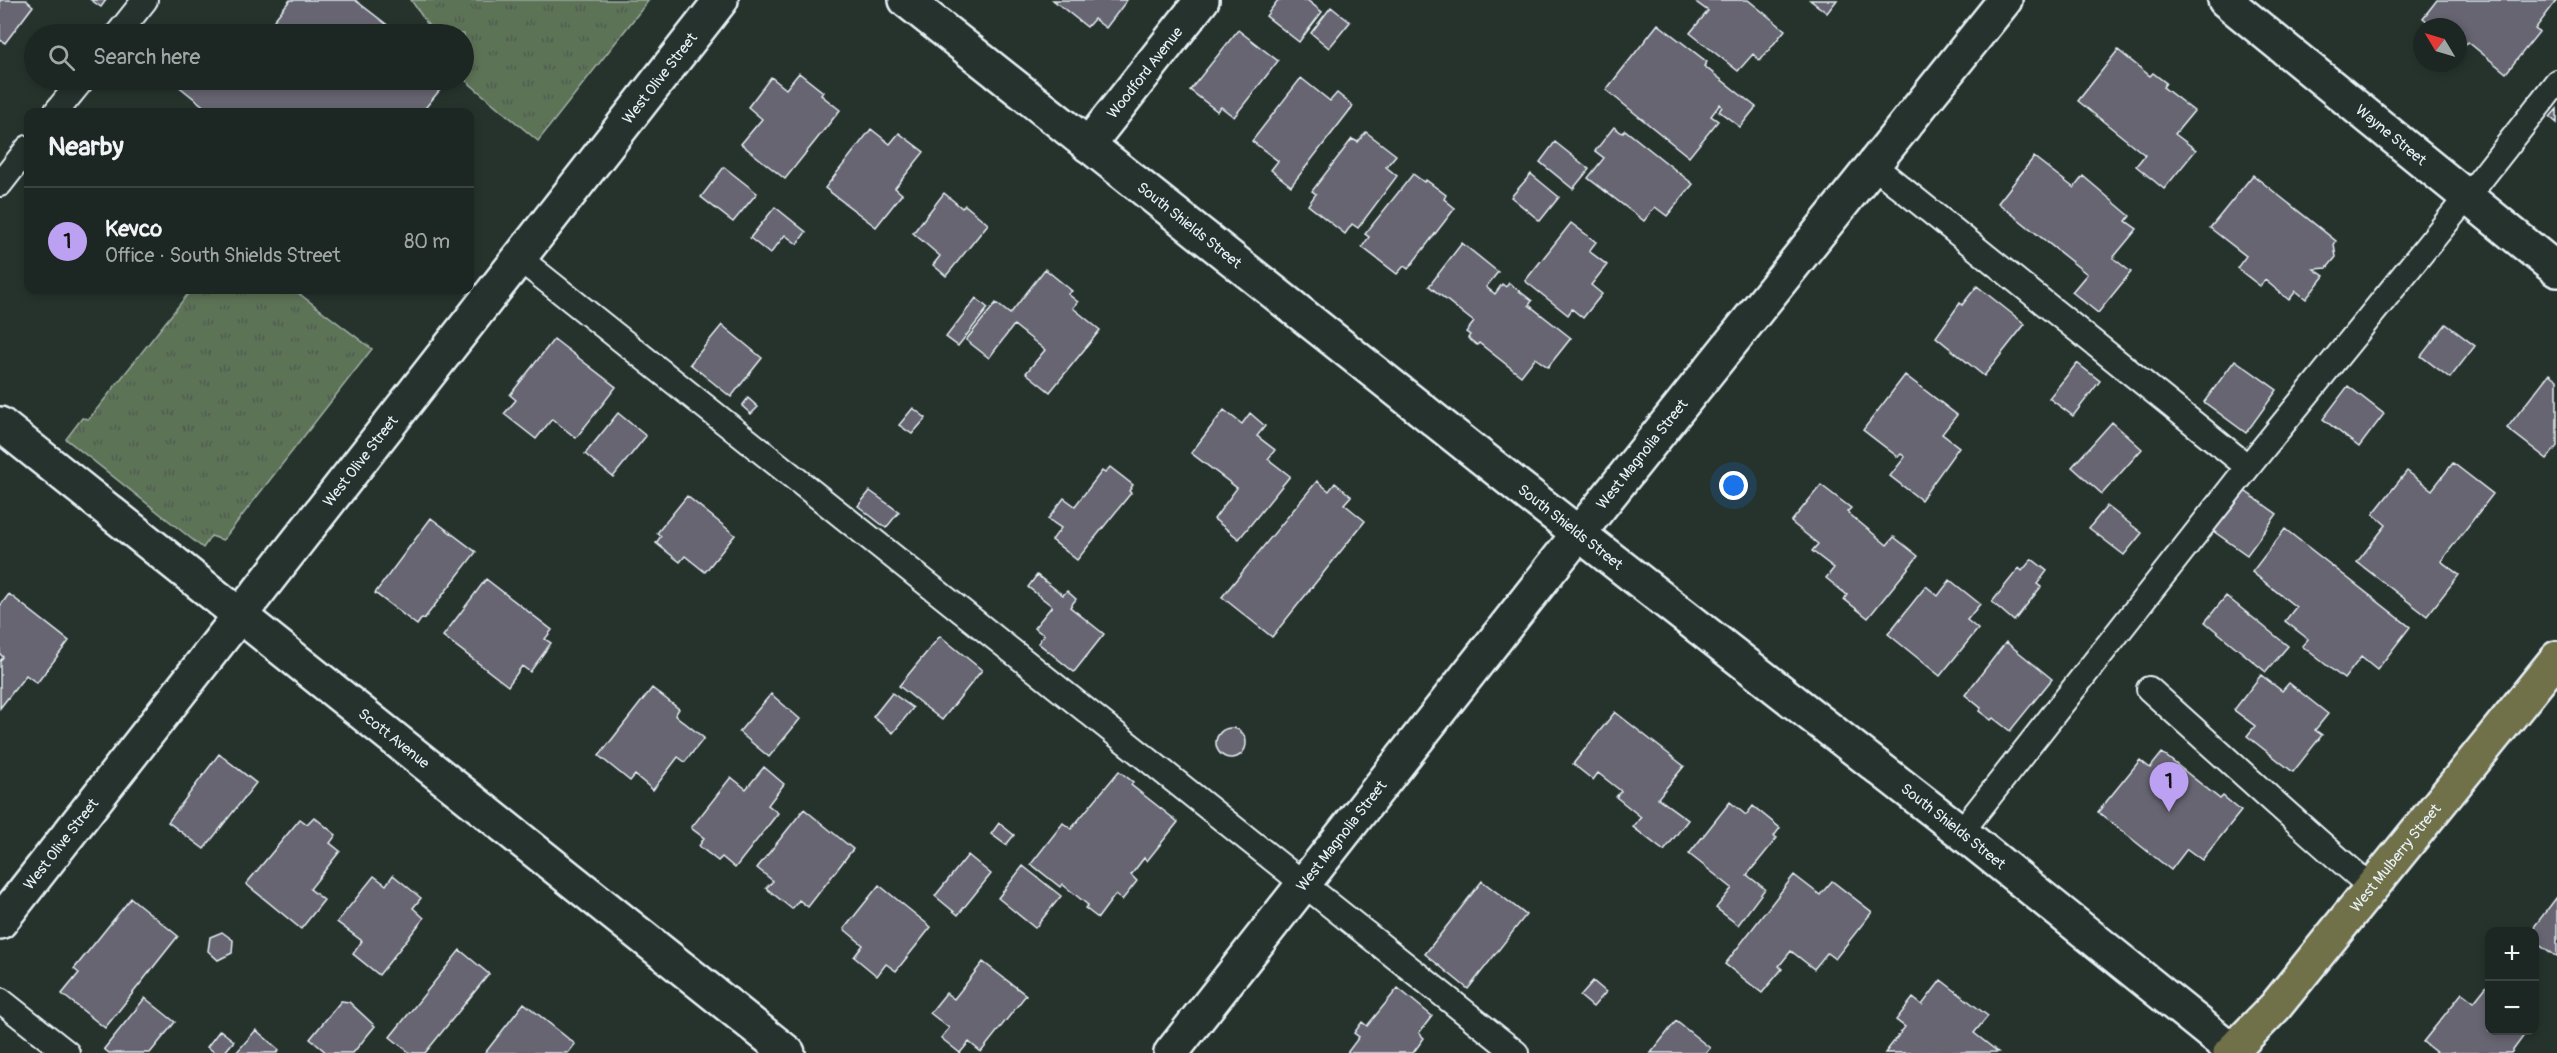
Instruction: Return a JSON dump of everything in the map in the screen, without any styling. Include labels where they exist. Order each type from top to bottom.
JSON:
[{"type":"main road","name":"West Mulberry Street","points":[[2233,1052],[2275,1007],[2557,658]]},
{"type":"street","name":"West Olive Street","points":[[0,922],[721,0]]},
{"type":"street","name":"South Shields Street","points":[[906,0],[1961,832],[2233,1052]]},
{"type":"street","name":"Woodford Avenue","points":[[1088,145],[1202,0]]},
{"type":"street","name":"West Magnolia Street","points":[[1171,1053],[1580,533],[2005,0]]},
{"type":"street","name":"Wayne Street","points":[[2225,0],[2557,270]]},
{"type":"street","name":"Scott Avenue","points":[[0,424],[789,1053]]},
{"type":"lane","points":[[126,24],[145,0]]},
{"type":"lane","points":[[1961,832],[2248,467],[2468,197],[2557,82]]},
{"type":"lane","points":[[59,108],[74,90]]},
{"type":"lane","points":[[0,184],[24,153]]},
{"type":"lane","points":[[1874,166],[2248,467]]},
{"type":"lane","points":[[520,259],[1516,1053]]},
{"type":"lane","points":[[2149,689],[2248,777],[2296,824],[2371,887]]},
{"type":"lane","points":[[0,1000],[67,1053]]},
{"type":"green space","points":[[411,0],[649,0],[538,141],[474,88],[474,24],[427,24]]},
{"type":"green space","points":[[188,294],[300,294],[372,349],[223,540],[211,536],[203,548],[66,439],[82,418],[89,419]]},
{"type":"building","points":[[0,0],[26,0],[33,6],[5,43],[0,40]]},
{"type":"building","points":[[91,0],[106,0],[101,7]]},
{"type":"building","points":[[290,0],[355,0],[386,24],[271,24]]},
{"type":"building","points":[[1053,0],[1127,0],[1106,28],[1094,19],[1087,27]]},
{"type":"building","points":[[1278,0],[1307,0],[1322,12],[1299,42],[1266,16]]},
{"type":"building","points":[[1693,0],[1748,0],[1785,30],[1760,61],[1753,54],[1738,71],[1690,33],[1708,11]]},
{"type":"building","points":[[1810,0],[1837,0],[1827,13]]},
{"type":"building","points":[[2437,0],[2557,0],[2535,29],[2539,32],[2506,73],[2467,43],[2467,18],[2423,18]]},
{"type":"building","points":[[1331,7],[1350,22],[1329,48],[1311,33]]},
{"type":"building","points":[[1658,24],[1707,62],[1704,66],[1756,107],[1740,127],[1719,111],[1722,107],[1720,104],[1711,116],[1718,121],[1689,157],[1606,90]]},
{"type":"building","points":[[1238,30],[1278,61],[1234,117],[1221,107],[1217,111],[1190,90]]},
{"type":"building","points":[[2118,50],[2150,76],[2153,73],[2166,83],[2163,87],[2194,111],[2175,134],[2196,150],[2164,189],[2136,166],[2145,155],[2078,101]]},
{"type":"building","points":[[799,73],[823,92],[821,95],[840,110],[785,179],[741,144],[762,119],[748,107],[771,77],[786,89]]},
{"type":"building","points":[[1301,78],[1330,101],[1337,93],[1353,106],[1291,186],[1271,170],[1278,161],[1252,141]]},
{"type":"building","points":[[183,90],[440,90],[425,108],[206,108]]},
{"type":"building","points":[[2557,109],[2557,123],[2550,117]]},
{"type":"building","points":[[1614,127],[1622,133],[1625,130],[1693,184],[1667,216],[1655,207],[1644,221],[1588,178],[1604,158],[1595,151]]},
{"type":"building","points":[[871,129],[890,144],[899,133],[924,152],[895,188],[902,194],[876,227],[825,188]]},
{"type":"building","points":[[1366,132],[1396,155],[1386,167],[1397,176],[1358,228],[1352,224],[1345,234],[1308,205],[1316,194],[1312,191],[1352,139],[1358,142]]},
{"type":"building","points":[[1555,142],[1589,169],[1573,189],[1540,162]]},
{"type":"building","points":[[2034,157],[2074,188],[2083,176],[2130,216],[2126,221],[2137,229],[2113,258],[2131,272],[2098,313],[2072,292],[2087,274],[1998,203]]},
{"type":"building","points":[[724,167],[757,193],[733,222],[701,197]]},
{"type":"building","points":[[1413,174],[1424,182],[1426,180],[1446,195],[1444,199],[1455,208],[1408,269],[1404,266],[1397,274],[1362,247],[1369,237],[1365,234]]},
{"type":"building","points":[[1531,174],[1559,197],[1540,221],[1511,197]]},
{"type":"building","points":[[2253,175],[2336,241],[2334,245],[2336,257],[2327,268],[2314,269],[2324,276],[2306,299],[2296,291],[2289,300],[2265,280],[2260,286],[2237,268],[2246,256],[2210,228]]},
{"type":"building","points":[[944,193],[962,208],[965,205],[988,224],[946,276],[933,265],[940,256],[913,233]]},
{"type":"building","points":[[775,207],[806,232],[797,244],[785,235],[770,254],[750,238]]},
{"type":"building","points":[[1571,223],[1596,242],[1589,251],[1607,265],[1591,285],[1602,294],[1583,318],[1572,309],[1568,315],[1525,281]]},
{"type":"building","points":[[1462,243],[1498,272],[1486,287],[1495,294],[1502,284],[1506,287],[1509,283],[1532,301],[1529,305],[1571,338],[1548,367],[1535,358],[1521,376],[1479,343],[1477,345],[1468,338],[1470,335],[1466,332],[1474,322],[1429,286]]},
{"type":"building","points":[[1045,269],[1072,291],[1068,294],[1078,302],[1073,308],[1100,330],[1050,392],[1026,373],[1045,350],[1014,325],[989,358],[966,340],[996,303],[1010,314]]},
{"type":"building","points":[[1977,286],[2025,324],[1984,376],[1936,337],[1960,303],[1962,305]]},
{"type":"building","points":[[976,298],[988,308],[958,346],[946,337]]},
{"type":"building","points":[[2446,324],[2475,346],[2450,378],[2421,356]]},
{"type":"building","points":[[722,325],[762,358],[731,397],[690,364]]},
{"type":"building","points":[[554,339],[616,387],[576,438],[552,419],[536,439],[504,414],[516,400],[510,395]]},
{"type":"building","points":[[2235,360],[2277,390],[2246,433],[2204,402]]},
{"type":"building","points":[[2077,363],[2100,381],[2073,416],[2049,398]]},
{"type":"building","points":[[2549,374],[2557,380],[2557,446],[2547,459],[2507,428]]},
{"type":"building","points":[[1905,375],[1957,415],[1942,434],[1959,447],[1921,500],[1890,476],[1905,457],[1901,454],[1898,457],[1863,430]]},
{"type":"building","points":[[2348,386],[2384,414],[2359,447],[2323,419]]},
{"type":"building","points":[[748,398],[758,407],[751,414],[742,406]]},
{"type":"building","points":[[913,408],[926,418],[912,434],[899,425]]},
{"type":"building","points":[[1224,410],[1242,424],[1250,413],[1265,426],[1257,436],[1275,450],[1268,459],[1290,476],[1239,539],[1214,519],[1237,488],[1191,453]]},
{"type":"building","points":[[618,413],[646,436],[613,477],[585,454]]},
{"type":"building","points":[[2112,422],[2142,449],[2102,494],[2072,467]]},
{"type":"building","points":[[2453,463],[2493,494],[2441,561],[2459,575],[2427,616],[2357,562],[2386,525],[2373,514],[2407,471],[2432,490]]},
{"type":"building","points":[[1110,467],[1133,485],[1129,491],[1131,493],[1077,560],[1052,540],[1061,528],[1048,519],[1064,498],[1075,506],[1102,471],[1105,473]]},
{"type":"building","points":[[1317,481],[1329,491],[1335,483],[1351,496],[1344,504],[1365,521],[1272,637],[1222,597]]},
{"type":"building","points":[[1821,485],[1851,508],[1847,512],[1887,545],[1894,537],[1918,556],[1868,618],[1844,599],[1847,595],[1826,578],[1834,568],[1812,551],[1818,544],[1791,522]]},
{"type":"building","points":[[2239,487],[2277,514],[2247,555],[2209,528]]},
{"type":"building","points":[[870,491],[899,512],[886,528],[858,506]]},
{"type":"building","points":[[687,496],[735,535],[705,572],[685,556],[680,562],[656,543],[661,536],[657,533]]},
{"type":"building","points":[[2107,506],[2142,533],[2124,555],[2089,528]]},
{"type":"building","points":[[431,518],[476,552],[417,625],[375,593]]},
{"type":"building","points":[[2285,529],[2410,627],[2377,670],[2361,657],[2344,679],[2302,646],[2308,639],[2285,621],[2296,607],[2252,572]]},
{"type":"building","points":[[2032,559],[2047,571],[2037,584],[2041,587],[2014,621],[1992,602],[2019,568],[2022,571]]},
{"type":"building","points":[[1037,575],[1063,595],[1067,591],[1076,599],[1070,607],[1104,634],[1074,672],[1038,643],[1044,635],[1034,628],[1052,606],[1028,587]]},
{"type":"building","points":[[486,579],[552,630],[545,639],[551,643],[530,672],[522,666],[508,686],[443,636]]},
{"type":"building","points":[[1950,580],[1980,604],[1967,620],[1978,629],[1940,676],[1888,634],[1926,586],[1938,596]]},
{"type":"building","points":[[9,594],[69,641],[37,683],[26,675],[0,708],[0,661],[3,657],[0,654],[0,606]]},
{"type":"building","points":[[2226,596],[2288,646],[2266,672],[2205,622]]},
{"type":"building","points":[[940,636],[982,670],[942,720],[899,686]]},
{"type":"building","points":[[2006,642],[2052,679],[2010,731],[1979,711],[1981,708],[1965,695]]},
{"type":"building","points":[[2261,675],[2282,691],[2289,683],[2328,714],[2315,730],[2322,735],[2293,772],[2247,736],[2255,726],[2234,710]]},
{"type":"building","points":[[652,688],[679,709],[675,715],[704,738],[685,762],[678,757],[653,790],[635,775],[630,781],[599,756]]},
{"type":"building","points":[[892,693],[913,708],[893,733],[873,717]]},
{"type":"building","points":[[771,694],[800,719],[769,757],[739,732]]},
{"type":"building","points":[[1615,712],[1684,766],[1658,798],[1688,820],[1664,851],[1633,827],[1641,817],[1616,797],[1621,791],[1598,773],[1593,780],[1573,764]]},
{"type":"building","points":[[1231,728],[1242,732],[1246,743],[1242,754],[1231,758],[1220,754],[1216,743],[1220,732]]},
{"type":"building","points":[[2162,753],[2220,799],[2223,796],[2241,811],[2202,860],[2187,849],[2171,870],[2098,812],[2140,760],[2150,768]]},
{"type":"building","points":[[219,754],[256,783],[204,849],[168,822]]},
{"type":"building","points":[[764,767],[784,784],[768,805],[778,813],[735,868],[722,857],[718,861],[699,846],[704,838],[691,828],[731,777],[746,789]]},
{"type":"building","points":[[1119,771],[1133,782],[1131,785],[1178,822],[1147,861],[1144,858],[1131,875],[1137,881],[1122,900],[1115,895],[1098,918],[1085,908],[1088,905],[1062,884],[1060,887],[1031,864],[1063,823],[1071,829]]},
{"type":"building","points":[[1730,802],[1746,815],[1753,806],[1780,828],[1774,836],[1777,838],[1747,875],[1765,889],[1738,925],[1716,908],[1732,888],[1689,854]]},
{"type":"building","points":[[804,809],[853,849],[808,907],[799,900],[792,909],[766,888],[773,881],[757,868]]},
{"type":"building","points":[[314,817],[336,835],[330,843],[340,851],[310,889],[324,900],[301,929],[246,884],[300,819],[307,824]]},
{"type":"building","points":[[999,823],[1014,835],[1006,845],[991,834]]},
{"type":"building","points":[[968,855],[991,874],[958,915],[935,896]]},
{"type":"building","points":[[1023,866],[1061,896],[1035,928],[998,898]]},
{"type":"building","points":[[393,875],[421,898],[413,908],[424,918],[379,975],[353,954],[362,941],[337,922],[374,876],[386,885]]},
{"type":"building","points":[[1794,875],[1820,895],[1832,881],[1872,912],[1835,959],[1827,953],[1814,969],[1791,951],[1779,966],[1782,969],[1762,993],[1725,964]]},
{"type":"building","points":[[1482,881],[1526,915],[1468,989],[1425,954]]},
{"type":"building","points":[[879,885],[931,927],[896,971],[886,964],[877,976],[854,957],[863,945],[844,929]]},
{"type":"building","points":[[2557,897],[2557,957],[2539,944],[2539,927],[2534,927]]},
{"type":"building","points":[[131,898],[178,936],[105,1028],[62,994],[79,973],[74,969]]},
{"type":"building","points":[[222,932],[233,940],[232,953],[218,960],[208,951],[210,937]]},
{"type":"building","points":[[460,950],[489,974],[425,1053],[410,1053],[390,1037]]},
{"type":"building","points":[[983,962],[1026,995],[981,1052],[969,1042],[960,1053],[941,1038],[949,1028],[930,1013],[946,993],[954,999]]},
{"type":"building","points":[[1941,980],[1988,1016],[1974,1033],[1998,1052],[1885,1053],[1905,1027],[1896,1020],[1913,998],[1922,1005]]},
{"type":"building","points":[[1593,981],[1606,992],[1593,1007],[1580,996]]},
{"type":"building","points":[[1398,988],[1432,1016],[1419,1033],[1424,1038],[1413,1053],[1347,1053],[1359,1037],[1354,1033],[1362,1022],[1367,1026]]},
{"type":"building","points":[[2485,988],[2485,1035],[2524,1035],[2511,1053],[2437,1053],[2423,1042],[2462,993],[2474,1002]]},
{"type":"building","points":[[145,998],[175,1022],[150,1053],[109,1053],[104,1049]]},
{"type":"building","points":[[341,1001],[349,1002],[375,1026],[353,1053],[327,1053],[310,1039]]},
{"type":"building","points":[[524,1003],[575,1044],[568,1053],[485,1053]]},
{"type":"building","points":[[1676,1021],[1710,1048],[1706,1053],[1651,1053]]},
{"type":"building","points":[[220,1030],[234,1041],[224,1053],[216,1053],[207,1047]]},
{"type":"building","points":[[256,1030],[279,1050],[277,1053],[236,1053]]},
{"type":"place","name":"Kevco","points":[[2169,812]]}]
